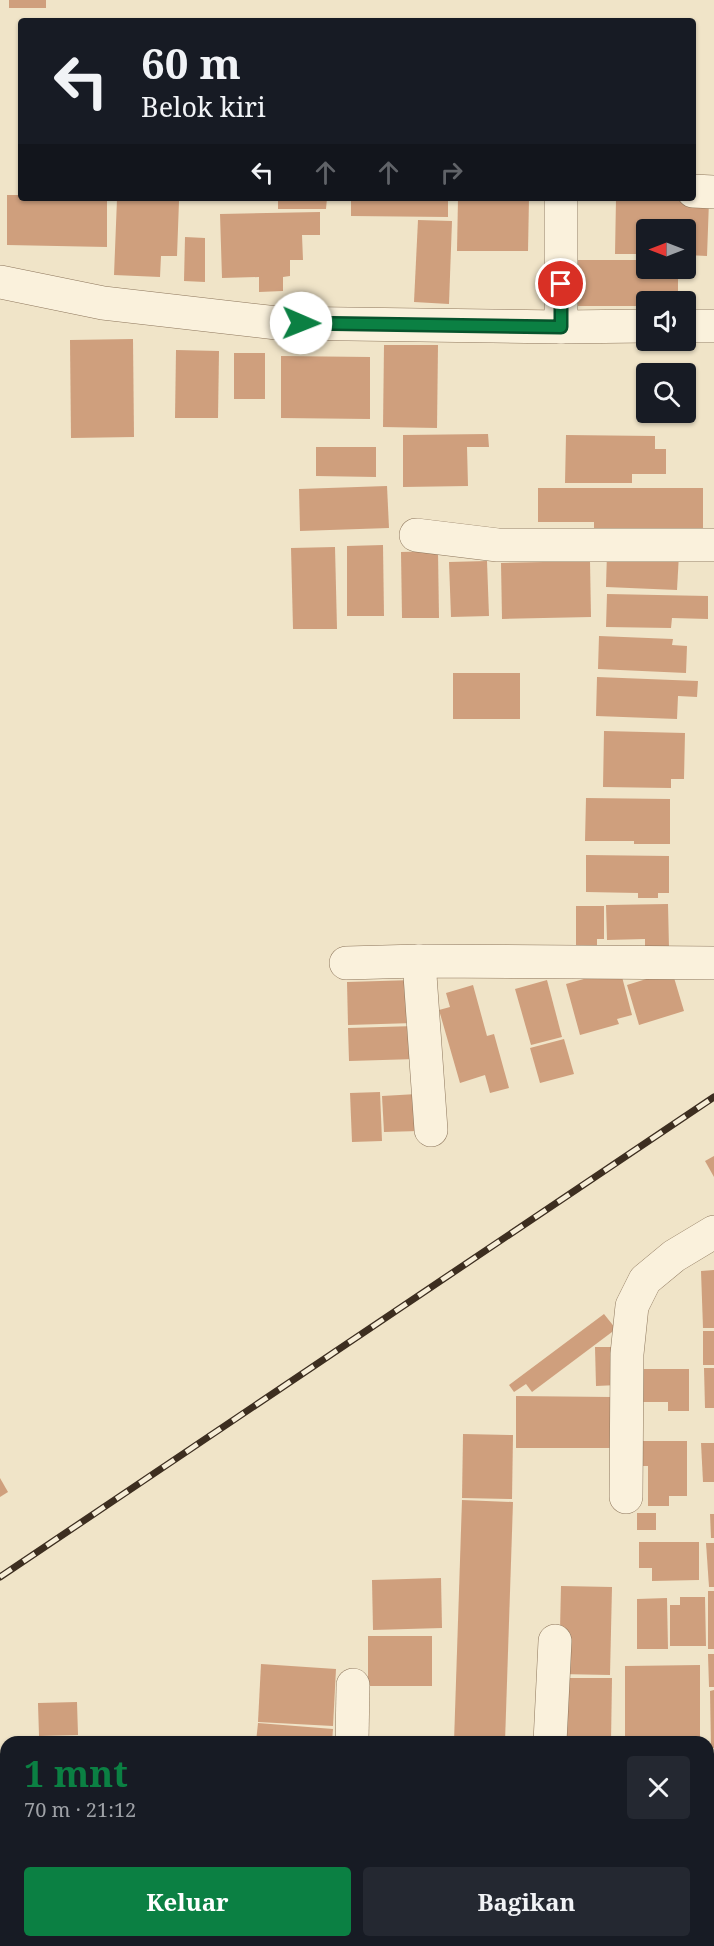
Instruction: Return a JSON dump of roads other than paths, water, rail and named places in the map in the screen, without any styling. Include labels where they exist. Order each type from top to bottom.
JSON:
[{"type":"street","points":[[696,191],[714,192]]},
{"type":"street","points":[[561,201],[561,327]]},
{"type":"street","points":[[0,282],[103,303],[277,323],[636,326]]},
{"type":"street","points":[[696,326],[714,326]]},
{"type":"street","points":[[416,534],[498,545],[714,545]]},
{"type":"street","points":[[346,963],[419,961],[714,963]]},
{"type":"street","points":[[419,961],[431,1130]]},
{"type":"street","points":[[626,1497],[627,1354],[632,1306],[645,1280],[674,1256],[714,1232]]},
{"type":"street","points":[[550,1736],[555,1641]]},
{"type":"street","points":[[352,1736],[353,1685]]},
{"type":"railway","points":[[0,1577],[714,1097]]}]
